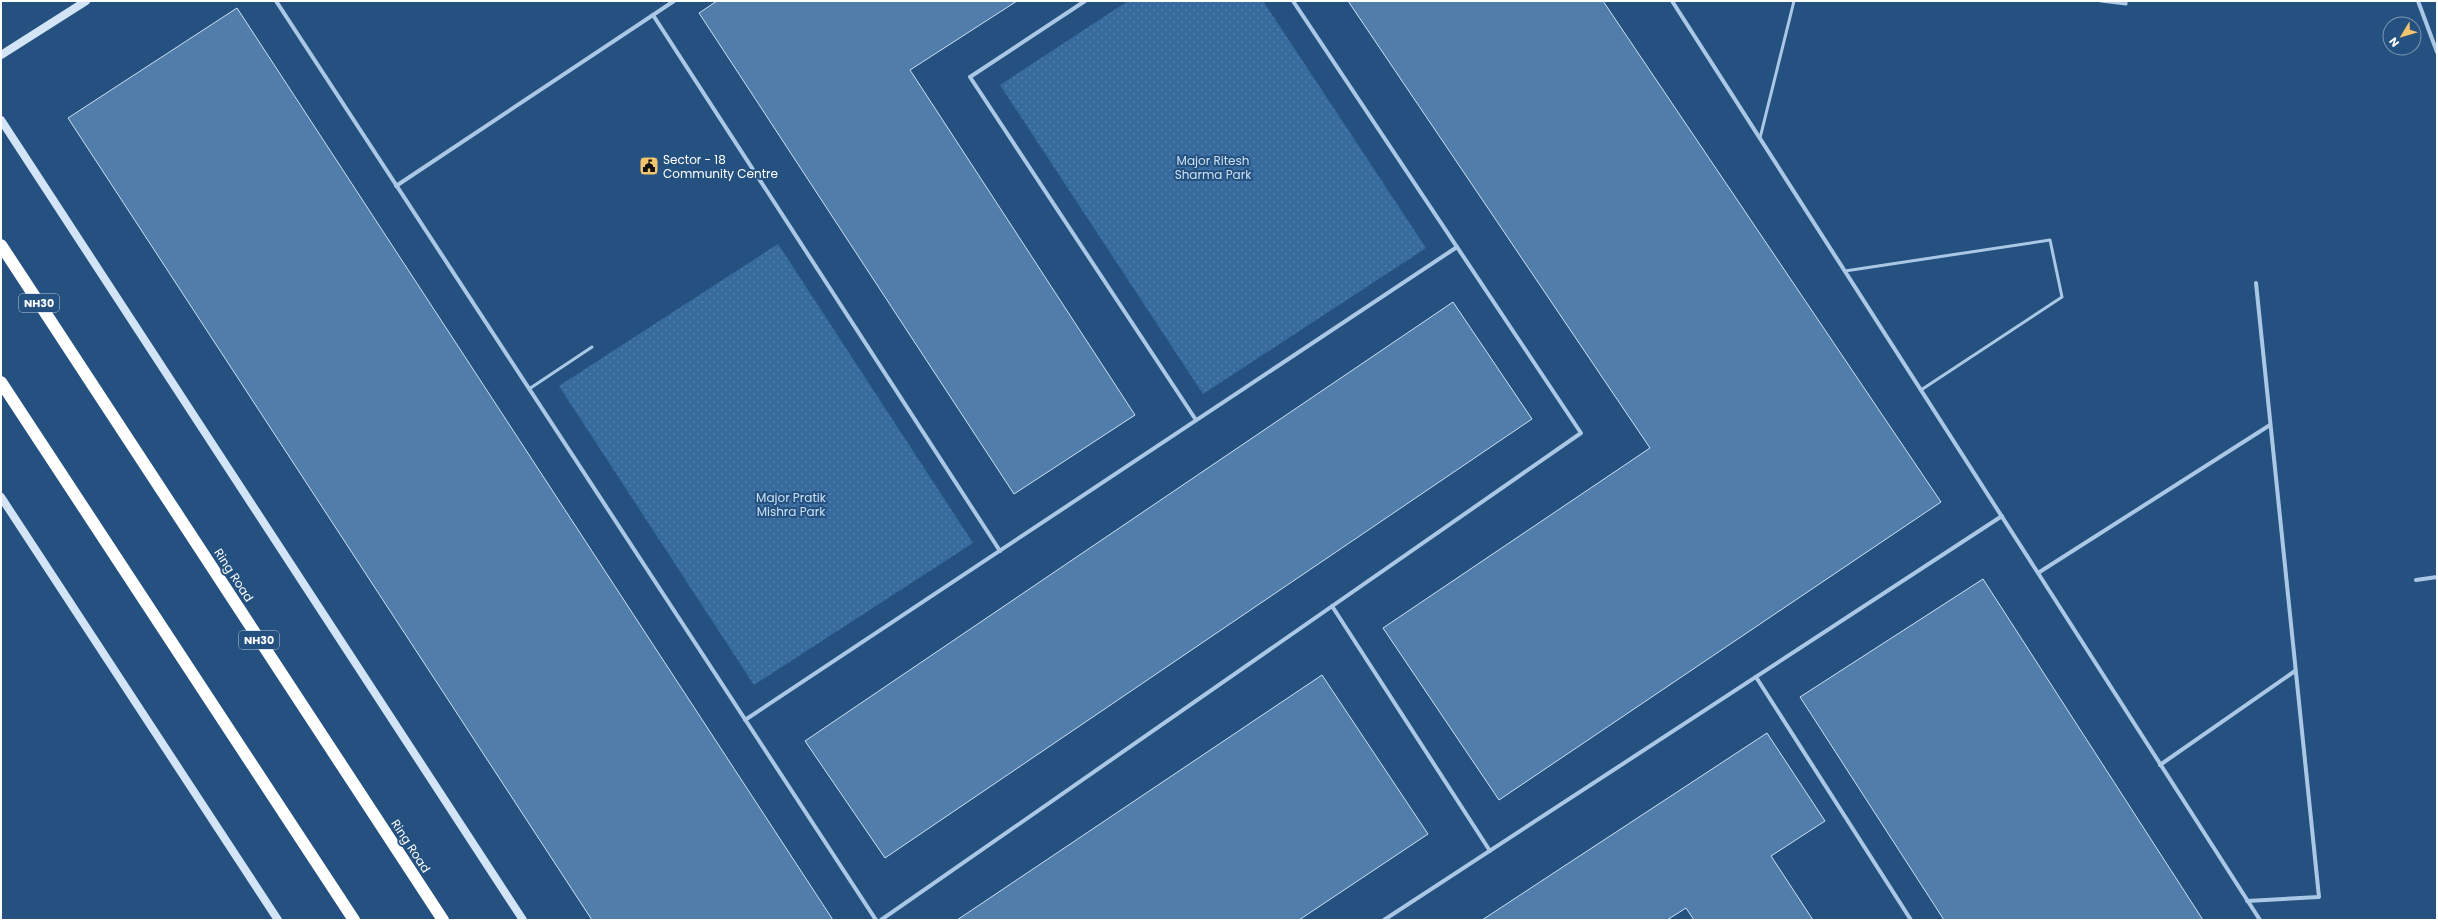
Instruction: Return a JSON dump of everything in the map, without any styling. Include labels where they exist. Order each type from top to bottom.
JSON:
[{"type":"highway","name":"Ring Road","points":[[1,245],[443,920]]},
{"type":"highway","points":[[1,382],[354,920]]},
{"type":"street","points":[[1,55],[86,1]]},
{"type":"street","points":[[276,1],[876,920]]},
{"type":"street","points":[[396,186],[674,1]]},
{"type":"street","points":[[1085,1],[970,77],[1196,420]]},
{"type":"street","points":[[881,920],[1581,434],[1293,1]]},
{"type":"street","points":[[1672,1],[2260,920]]},
{"type":"street","points":[[2418,1],[2437,52]]},
{"type":"street","points":[[653,15],[1000,550]]},
{"type":"street","points":[[1,120],[522,920]]},
{"type":"street","points":[[745,720],[1457,247]]},
{"type":"street","points":[[2247,901],[2318,897],[2256,283]]},
{"type":"street","points":[[2038,573],[2270,425]]},
{"type":"street","points":[[1,496],[278,920]]},
{"type":"street","points":[[1384,920],[2002,516]]},
{"type":"street","points":[[2416,580],[2437,577]]},
{"type":"street","points":[[1332,606],[1490,851]]},
{"type":"street","points":[[2160,765],[2296,671]]},
{"type":"street","points":[[1756,677],[1911,920]]},
{"type":"lane","points":[[1760,138],[1794,1]]},
{"type":"lane","points":[[2101,1],[2126,4],[2126,1]]},
{"type":"lane","points":[[1845,271],[2050,240],[2062,297],[1921,390]]},
{"type":"lane","points":[[529,389],[592,347]]},
{"type":"green space","name":"Major Ritesh Sharma Park","points":[[1128,1],[1263,1],[1426,248],[1203,394],[1000,85]]},
{"type":"green space","name":"Major Pratik Mishra Park","points":[[778,244],[973,543],[754,685],[559,386]]},
{"type":"building","points":[[717,1],[1017,1],[910,70],[1135,415],[1014,494],[699,13]]},
{"type":"building","points":[[1348,1],[1603,1],[1941,502],[1499,800],[1383,628],[1650,448]]},
{"type":"building","points":[[237,8],[833,920],[592,920],[68,118]]},
{"type":"building","points":[[1453,302],[1532,419],[885,858],[805,741]]},
{"type":"building","points":[[1983,579],[2203,920],[1944,920],[1800,697]]},
{"type":"building","points":[[1322,675],[1428,834],[1299,920],[957,920]]},
{"type":"building","points":[[1767,733],[1825,821],[1771,856],[1813,920],[1694,920],[1686,908],[1667,920],[1482,920]]},
{"type":"place","name":"Sector - 18 Community Centre","points":[[649,166]]}]
